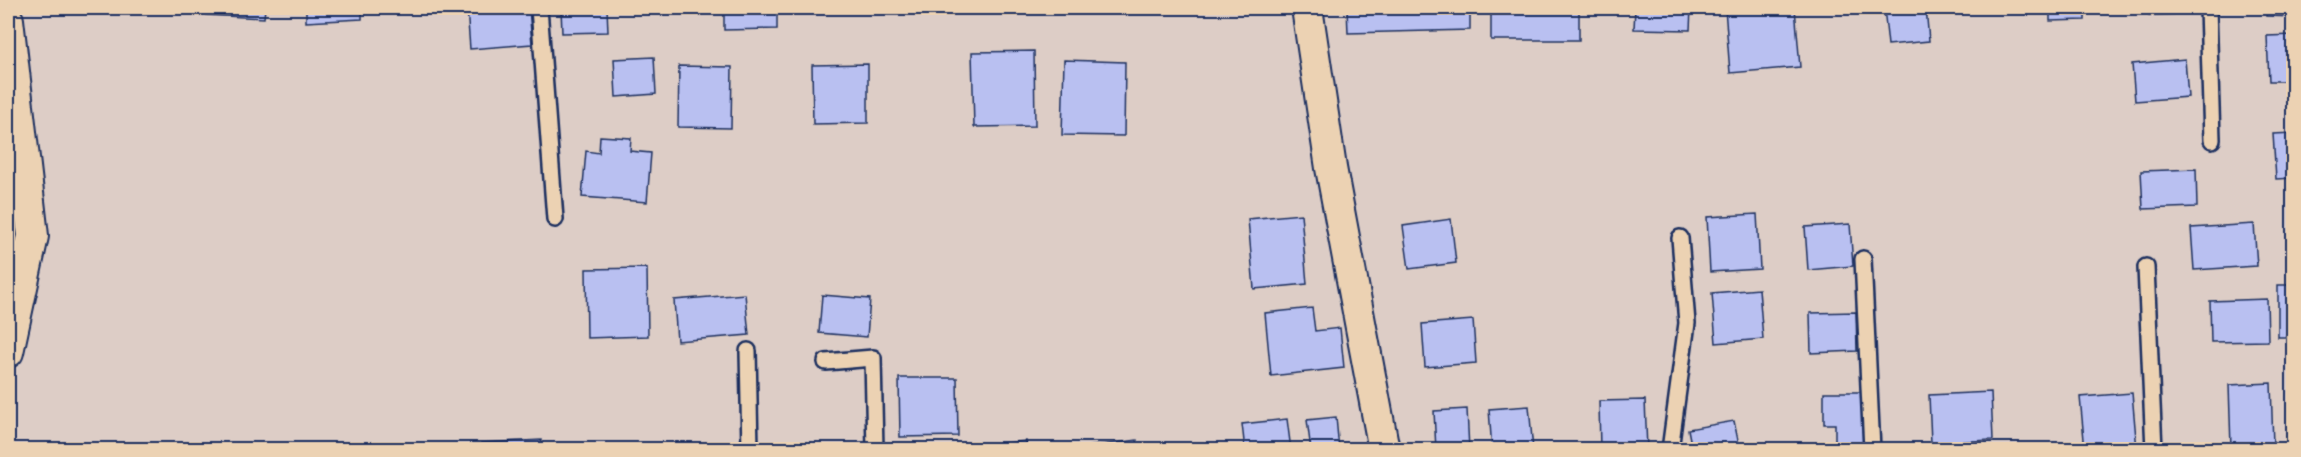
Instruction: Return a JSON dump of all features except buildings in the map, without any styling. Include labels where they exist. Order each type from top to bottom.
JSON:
[{"type":"street","points":[[1307,8],[1331,168],[1384,450]]},
{"type":"street","points":[[8,20],[33,236],[8,352]]},
{"type":"lane","points":[[538,8],[555,219]]},
{"type":"lane","points":[[2208,8],[2212,140]]},
{"type":"lane","points":[[1670,450],[1687,323],[1680,238]]},
{"type":"lane","points":[[1863,259],[1872,450]]},
{"type":"lane","points":[[2146,267],[2154,450]]},
{"type":"lane","points":[[748,351],[750,450]]},
{"type":"lane","points":[[826,362],[873,358],[875,450]]}]
